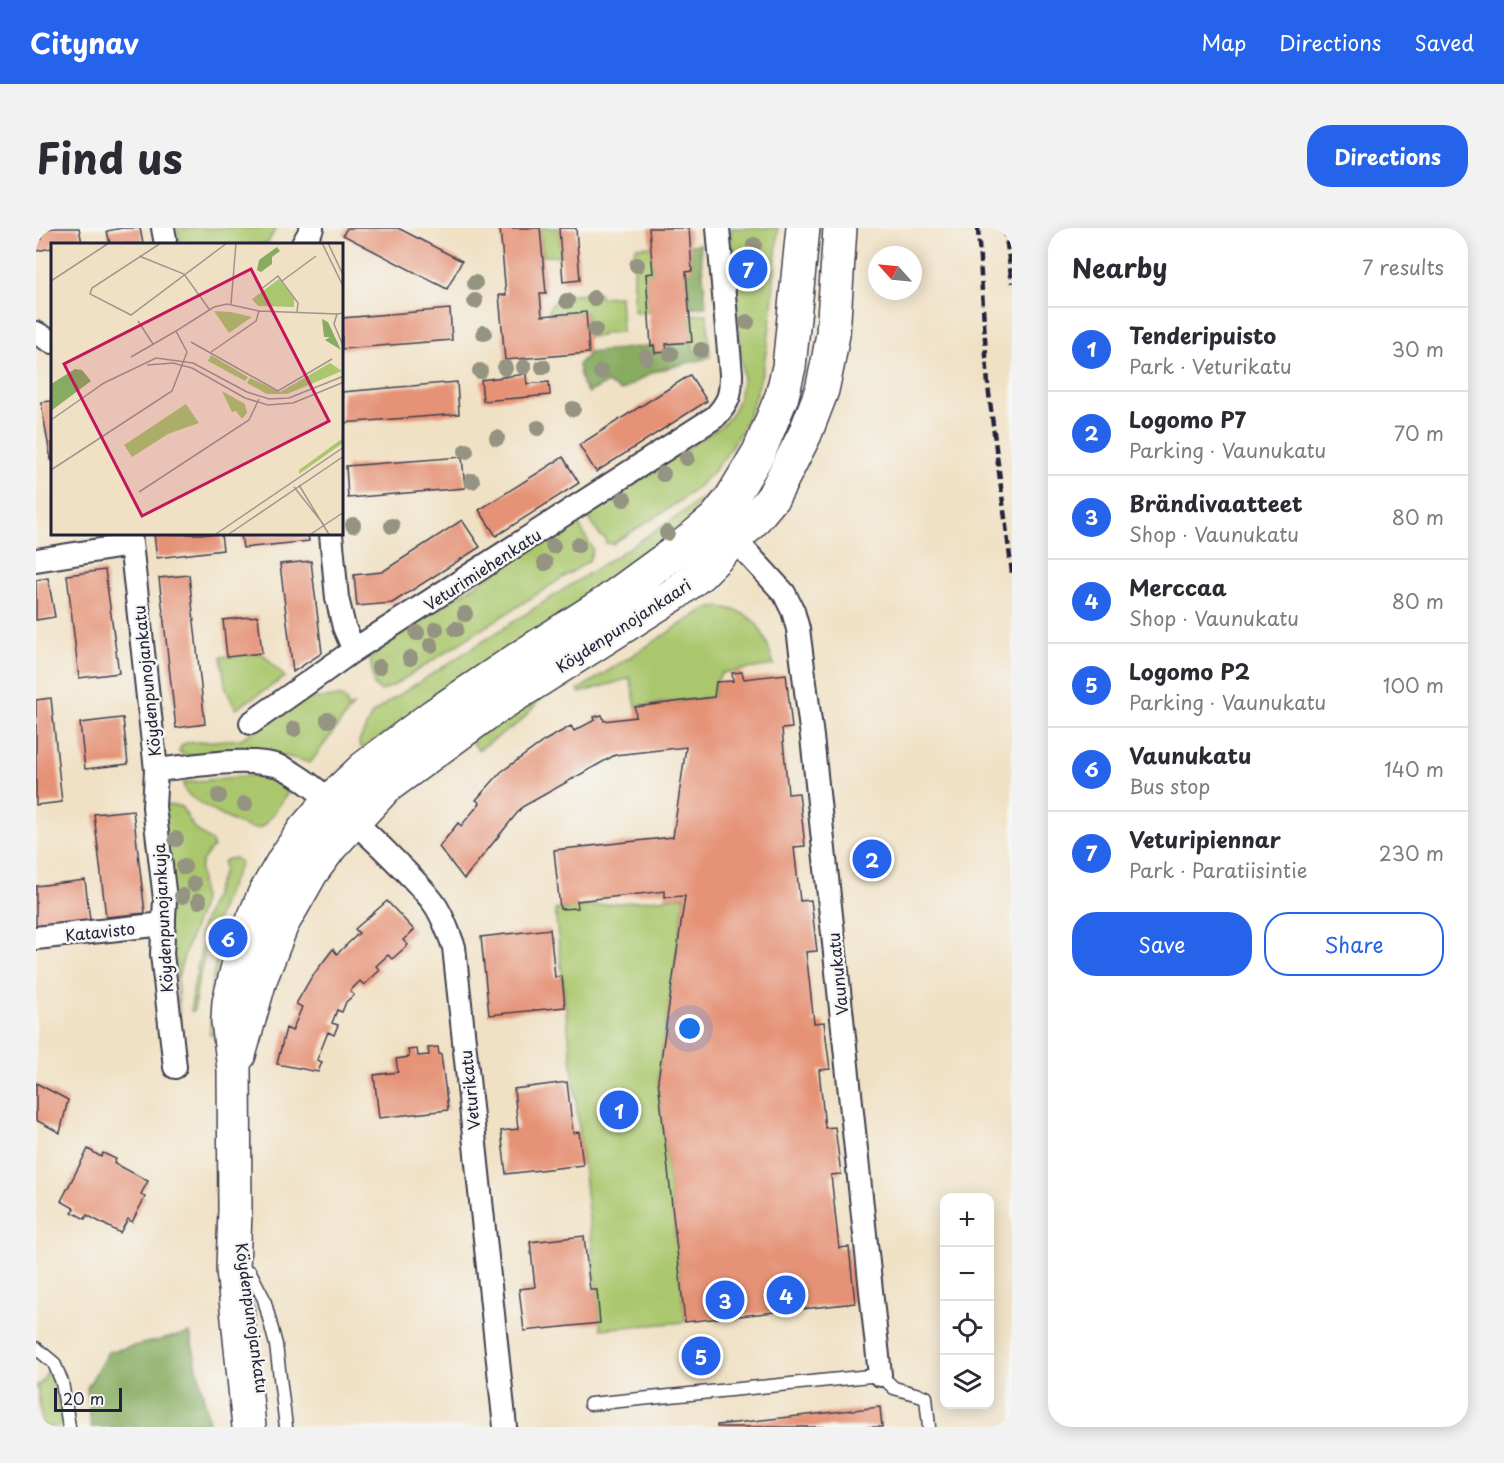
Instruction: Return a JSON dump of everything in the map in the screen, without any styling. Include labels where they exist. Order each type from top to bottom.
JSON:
[{"type":"main road","name":"Köydenpunojankaari","points":[[354,822],[386,787],[432,752],[490,711],[676,593],[700,574],[725,529],[731,499],[759,452],[782,396],[789,367],[803,228]]},
{"type":"main road","name":"Köydenpunojankaari","points":[[329,801],[363,768],[433,716],[604,604],[669,557],[725,529],[773,497],[805,434],[822,390],[833,334],[840,228]]},
{"type":"main road","name":"Köydenpunojankatu","points":[[249,1427],[232,1269],[236,1210],[234,1070],[228,1021],[229,1002],[244,942],[264,895],[304,830],[329,801]]},
{"type":"main road","name":"Köydenpunojankatu","points":[[234,1070],[260,980],[282,924],[311,873],[331,846],[354,822]]},
{"type":"main road","name":"Köydenpunojankatu","points":[[236,1210],[250,1272],[269,1427]]},
{"type":"street","points":[[304,243],[312,228]]},
{"type":"street","name":"Veturimiehenkatu","points":[[251,723],[354,651],[715,417],[726,405],[731,390],[718,228]]},
{"type":"street","points":[[36,333],[51,341]]},
{"type":"street","name":"Vaunukatu","points":[[725,529],[784,593],[793,611],[798,630],[816,765],[880,1375]]},
{"type":"street","points":[[330,536],[337,598],[344,627],[354,651]]},
{"type":"street","points":[[36,560],[130,539]]},
{"type":"street","name":"Köydenpunojankatu","points":[[130,539],[156,770],[236,763],[275,765],[293,772],[329,801]]},
{"type":"street","name":"Köydenpunojankuja","points":[[156,770],[154,807],[165,899],[162,954],[175,1067]]},
{"type":"street","name":"Veturikatu","points":[[329,801],[414,878],[435,904],[446,924],[454,947],[505,1427]]},
{"type":"street","name":"Katavisto","points":[[36,938],[164,924]]},
{"type":"lane","points":[[250,1272],[264,1299],[276,1346],[286,1427]]},
{"type":"lane","points":[[36,1348],[54,1363],[62,1382],[69,1427]]},
{"type":"lane","points":[[590,1404],[880,1375],[894,1388],[926,1396],[929,1427]]},
{"type":"green space","points":[[177,228],[276,228],[268,243],[180,243]]},
{"type":"green space","points":[[540,228],[559,228],[561,256],[543,256]]},
{"type":"green space","points":[[730,228],[778,228],[768,337],[762,373],[752,407],[737,439],[716,468],[688,495],[612,544],[606,543],[605,538],[600,536],[587,515],[721,426],[736,405],[743,379]]},
{"type":"green space","points":[[700,244],[706,306],[689,308],[686,272],[692,271],[690,245]]},
{"type":"green space","points":[[651,246],[653,273],[646,274],[649,311],[638,313],[634,311],[634,251],[637,247]]},
{"type":"green space","points":[[599,292],[600,297],[620,296],[622,332],[602,333],[602,336],[588,337],[586,312],[548,315],[550,307],[560,295]]},
{"type":"green space","points":[[707,314],[710,357],[704,359],[693,350],[689,315]]},
{"type":"green space","points":[[692,342],[693,350],[704,359],[653,372],[621,391],[607,383],[588,393],[582,384],[578,365],[589,353],[654,345],[655,353],[667,353],[666,344]]},
{"type":"green space","points":[[718,486],[726,492],[698,524],[362,749],[359,742],[372,714],[388,702],[677,517]]},
{"type":"green space","points":[[576,520],[593,550],[589,561],[391,687],[381,691],[374,686],[370,658],[407,629]]},
{"type":"green space","points":[[719,607],[732,609],[751,618],[762,633],[774,665],[722,673],[716,682],[714,697],[636,706],[630,678],[580,693],[578,690],[705,609]]},
{"type":"green space","points":[[262,653],[285,677],[236,709],[226,689],[221,657]]},
{"type":"green space","points":[[537,696],[540,700],[520,722],[478,750],[470,739]]},
{"type":"green space","points":[[342,697],[347,702],[347,708],[353,706],[310,763],[264,753],[235,752],[188,756],[179,752],[181,746],[186,743],[241,739],[307,699]]},
{"type":"green space","points":[[253,775],[273,780],[288,792],[259,828],[244,826],[210,809],[186,792],[183,783]]},
{"type":"green space","points":[[163,805],[181,806],[194,828],[212,842],[214,848],[202,861],[200,869],[203,901],[177,980],[180,1026],[175,960],[168,958]]},
{"type":"green space","points":[[235,858],[241,862],[211,935],[200,972],[194,1011],[191,1011],[202,945],[199,933],[224,870],[223,862]]},
{"type":"green space","points":[[685,896],[658,1080],[685,1322],[601,1329],[555,910]]},
{"type":"green space","points":[[217,957],[229,960],[216,1034],[210,1035],[210,996]]},
{"type":"green space","points":[[190,1333],[210,1427],[91,1427],[87,1388],[108,1352]]},
{"type":"green space","points":[[48,1371],[56,1388],[64,1427],[43,1427],[37,1386],[40,1385]]},
{"type":"building","points":[[79,228],[82,243],[51,243],[51,248],[36,251],[36,240],[42,239],[40,230]]},
{"type":"building","points":[[140,228],[143,243],[110,243],[107,231]]},
{"type":"building","points":[[347,228],[398,228],[462,261],[447,289],[343,235]]},
{"type":"building","points":[[500,228],[540,228],[546,293],[540,293],[542,316],[586,312],[589,353],[505,360],[499,295],[506,295]]},
{"type":"building","points":[[559,228],[576,228],[580,280],[563,282]]},
{"type":"building","points":[[649,228],[689,228],[692,271],[686,272],[692,342],[666,344],[667,352],[655,353],[654,345],[651,346],[646,274],[653,273]]},
{"type":"building","points":[[450,309],[452,340],[344,349],[344,318]]},
{"type":"building","points":[[526,374],[527,384],[549,382],[550,395],[483,401],[481,380]]},
{"type":"building","points":[[690,375],[707,401],[596,472],[579,445]]},
{"type":"building","points":[[457,382],[459,414],[344,423],[344,392]]},
{"type":"building","points":[[51,401],[51,461],[41,402]]},
{"type":"building","points":[[462,457],[465,488],[348,498],[346,466]]},
{"type":"building","points":[[563,457],[579,483],[496,536],[479,510]]},
{"type":"building","points":[[462,520],[480,547],[392,603],[357,606],[354,575],[382,572]]},
{"type":"building","points":[[154,536],[221,536],[223,550],[157,558]]},
{"type":"building","points":[[241,536],[308,536],[309,541],[243,548]]},
{"type":"building","points":[[311,561],[322,653],[293,672],[280,564]]},
{"type":"building","points":[[105,570],[119,673],[79,678],[67,575]]},
{"type":"building","points":[[189,575],[205,724],[176,728],[159,578]]},
{"type":"building","points":[[48,578],[55,617],[36,620],[36,580]]},
{"type":"building","points":[[258,616],[262,653],[227,657],[223,620]]},
{"type":"building","points":[[742,672],[744,679],[786,674],[792,728],[782,729],[788,794],[799,793],[805,846],[794,847],[800,901],[811,900],[817,951],[806,952],[814,1023],[824,1022],[830,1069],[819,1070],[825,1128],[835,1127],[841,1174],[831,1175],[839,1248],[849,1247],[855,1303],[685,1322],[658,1080],[685,896],[665,897],[665,891],[577,901],[578,908],[560,909],[554,850],[673,837],[686,747],[615,755],[522,807],[464,879],[439,847],[458,823],[461,826],[480,803],[476,800],[501,772],[544,741],[571,726],[574,731],[595,720],[594,717],[602,715],[604,721],[636,717],[635,707],[714,697],[716,682],[733,681],[732,673]]},
{"type":"building","points":[[51,698],[62,802],[36,805],[36,700]]},
{"type":"building","points":[[123,718],[128,764],[85,769],[80,723]]},
{"type":"building","points":[[133,810],[145,913],[106,917],[94,814]]},
{"type":"building","points":[[85,880],[90,920],[36,926],[36,886]]},
{"type":"building","points":[[387,901],[414,930],[403,940],[408,945],[392,959],[388,955],[376,966],[380,970],[364,985],[360,981],[350,991],[354,995],[346,1002],[342,1012],[337,1010],[332,1023],[338,1025],[334,1035],[328,1032],[317,1060],[322,1062],[318,1072],[277,1064],[286,1028],[292,1031],[302,1007],[296,1004],[311,978],[333,949],[337,954],[359,933],[355,929]]},
{"type":"building","points":[[550,929],[555,977],[562,976],[565,1007],[489,1015],[481,937]]},
{"type":"building","points":[[438,1047],[439,1054],[441,1054],[448,1110],[379,1118],[374,1075],[398,1072],[396,1059],[409,1057],[408,1050],[417,1049],[418,1056],[429,1055],[428,1048]]},
{"type":"building","points":[[567,1082],[573,1133],[579,1132],[583,1165],[506,1174],[501,1131],[518,1129],[514,1089]]},
{"type":"building","points":[[36,1083],[68,1100],[60,1133],[36,1120]]},
{"type":"building","points":[[88,1149],[101,1157],[103,1153],[116,1159],[114,1163],[148,1181],[141,1194],[145,1197],[132,1222],[128,1219],[120,1233],[87,1215],[85,1219],[72,1212],[74,1208],[61,1201]]},
{"type":"building","points":[[584,1236],[590,1290],[597,1290],[600,1323],[524,1331],[519,1289],[535,1287],[530,1242]]},
{"type":"building","points":[[880,1407],[882,1427],[717,1427],[717,1425]]},
{"type":"railway","points":[[978,228],[988,386],[1012,573]]},
{"type":"railway","points":[[1005,228],[1012,283]]},
{"type":"place","name":"Veturipiennar","points":[[748,269]]},
{"type":"place","name":"Logomo P7","points":[[872,859]]},
{"type":"place","name":"Vaunukatu","points":[[228,938]]},
{"type":"place","name":"Tenderipuisto","points":[[619,1110]]},
{"type":"place","name":"Merccaa","points":[[786,1295]]},
{"type":"place","name":"Brändivaatteet","points":[[725,1300]]},
{"type":"place","name":"Logomo P2","points":[[701,1356]]}]
